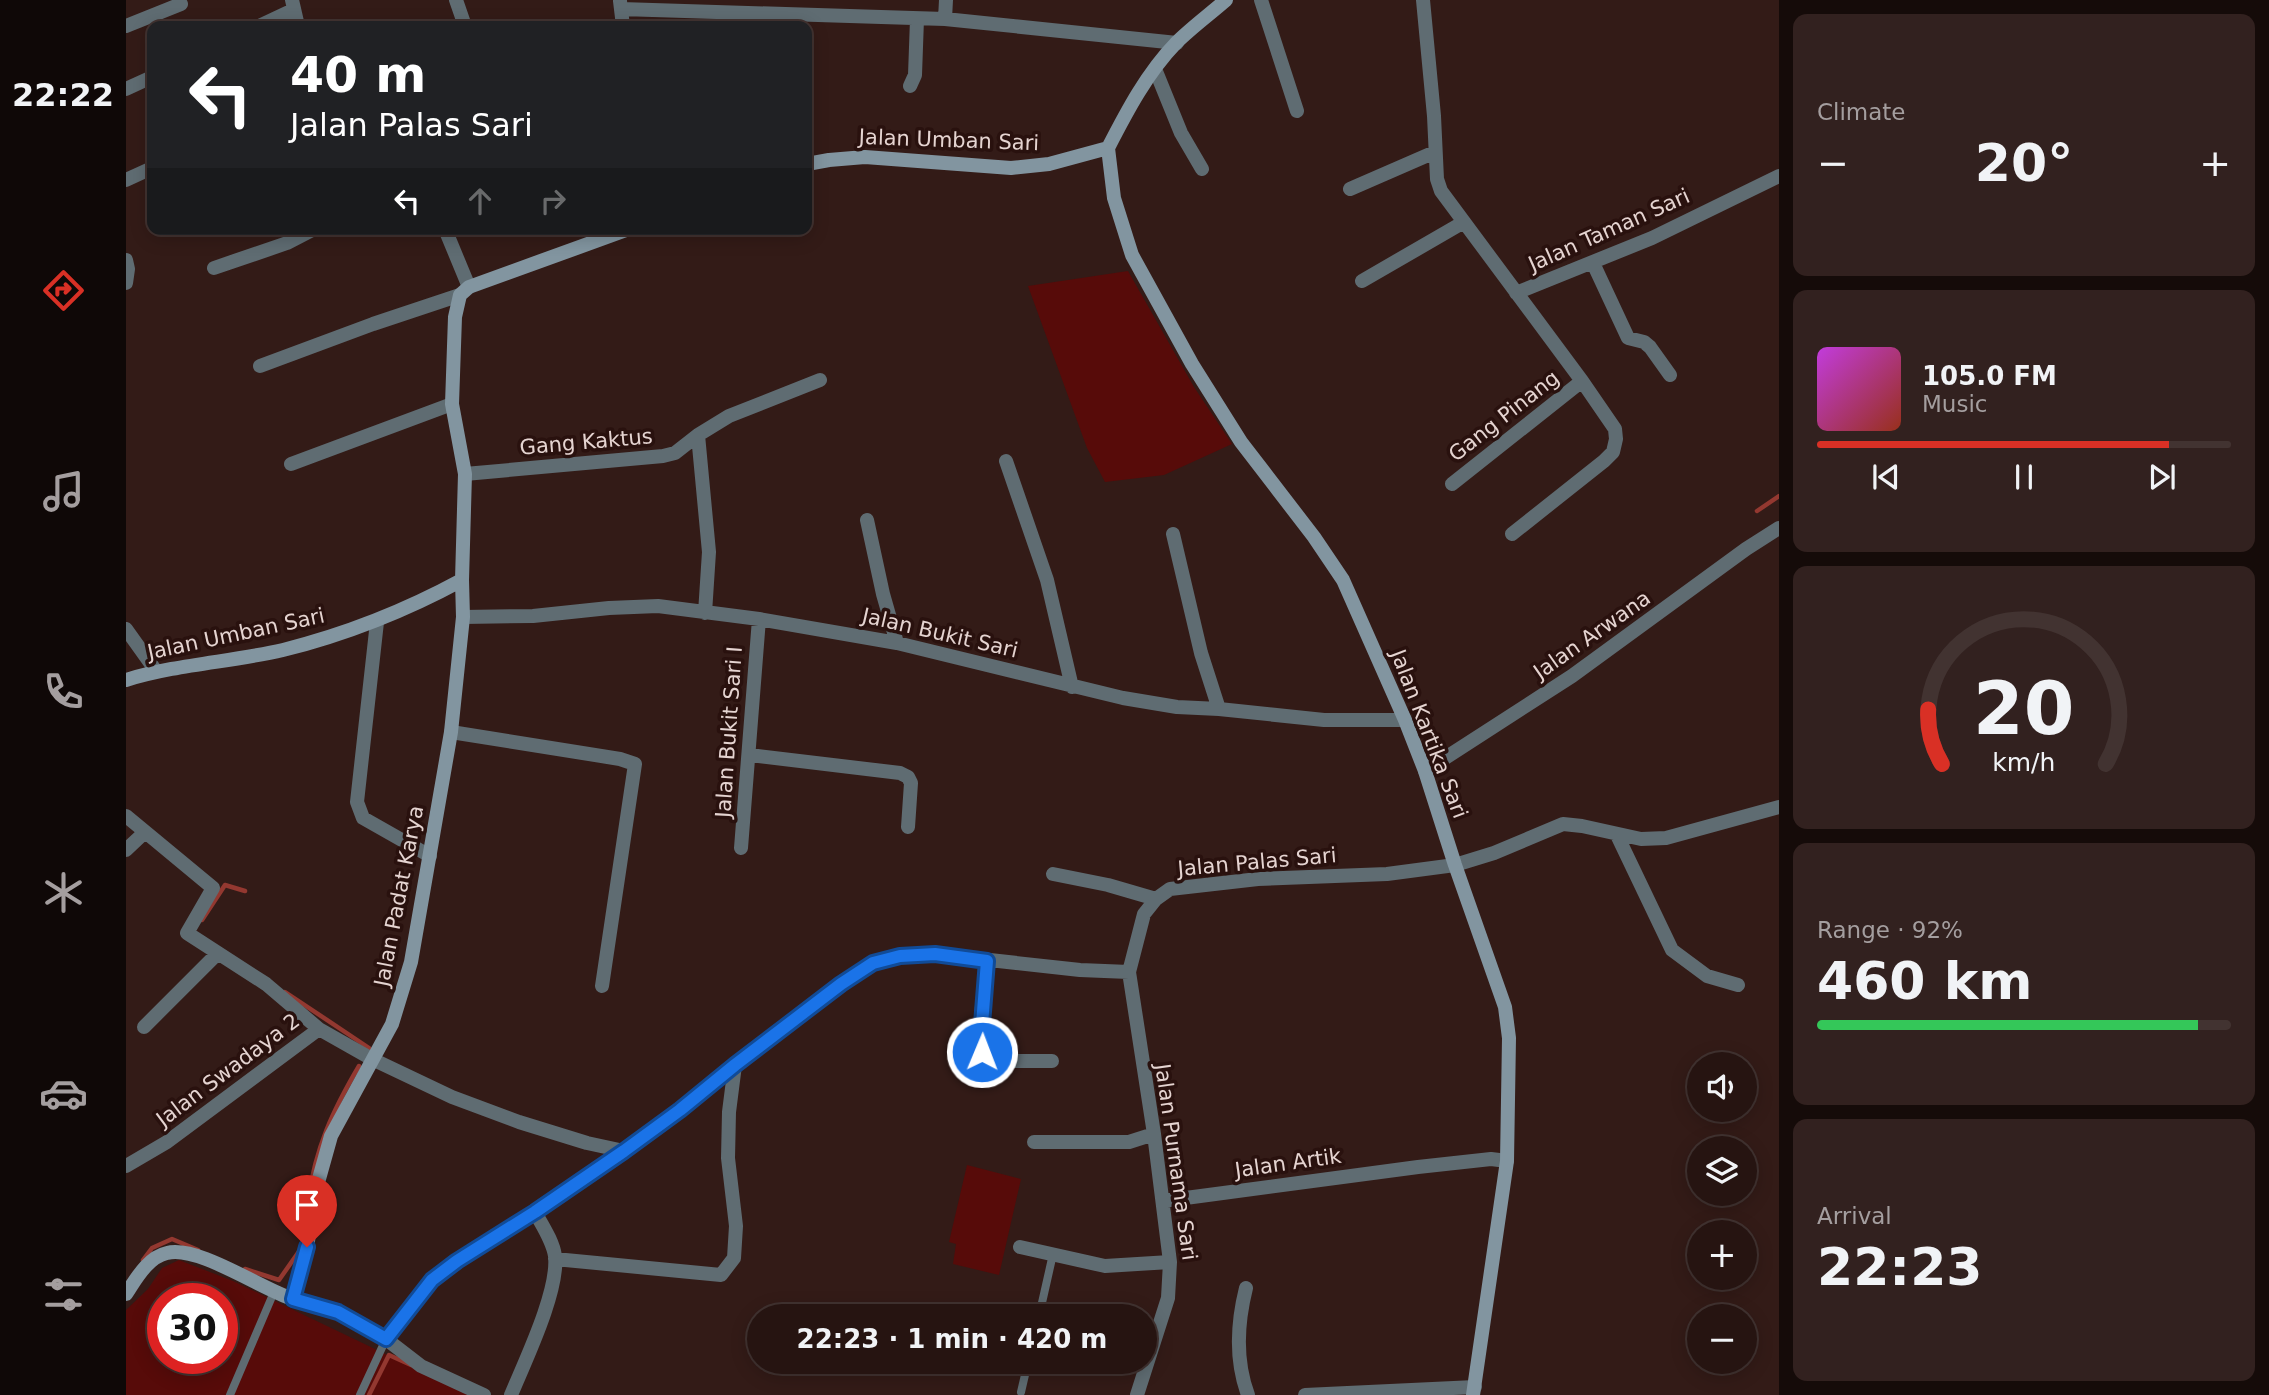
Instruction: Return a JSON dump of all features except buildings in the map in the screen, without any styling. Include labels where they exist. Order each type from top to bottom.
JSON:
[{"type":"street","points":[[456,0],[464,21]]},
{"type":"street","points":[[945,19],[946,0]]},
{"type":"street","points":[[1108,148],[1134,99],[1155,69],[1177,43],[1226,0]]},
{"type":"street","points":[[1261,0],[1297,111]]},
{"type":"street","name":"Jalan Taman Sari","points":[[1423,0],[1437,179],[1441,191],[1516,293],[1652,238],[1779,176]]},
{"type":"street","points":[[126,26],[181,4]]},
{"type":"street","points":[[267,21],[293,5]]},
{"type":"street","points":[[620,5],[945,19],[1177,43]]},
{"type":"street","points":[[910,86],[915,75],[917,19]]},
{"type":"street","points":[[1155,69],[1181,133],[1202,169]]},
{"type":"street","points":[[126,89],[147,79]]},
{"type":"street","name":"Jalan Umban Sari","points":[[812,163],[865,157],[1011,167],[1049,164],[1108,148]]},
{"type":"street","name":"Jalan Kartika Sari","points":[[1108,148],[1114,198],[1132,255],[1192,364],[1241,442],[1314,537],[1343,580],[1425,771],[1505,1007],[1509,1038],[1507,1161],[1474,1391]]},
{"type":"street","points":[[1350,189],[1435,152]]},
{"type":"street","points":[[126,180],[147,170]]},
{"type":"street","points":[[1362,281],[1464,222]]},
{"type":"street","points":[[214,268],[287,243],[302,235]]},
{"type":"street","points":[[447,235],[465,291],[455,317],[452,404],[465,474],[462,580]]},
{"type":"street","points":[[260,366],[613,235]]},
{"type":"street","points":[[126,260],[126,283]]},
{"type":"street","points":[[1593,263],[1628,338],[1644,342],[1650,347],[1670,375]]},
{"type":"street","points":[[1512,534],[1613,452],[1616,439],[1615,429],[1582,380],[1516,293]]},
{"type":"street","name":"Gang Kaktus","points":[[465,474],[675,453],[729,416],[820,380]]},
{"type":"street","name":"Gang Pinang","points":[[1452,484],[1582,380]]},
{"type":"street","points":[[291,464],[452,404]]},
{"type":"street","points":[[698,435],[709,552],[705,612]]},
{"type":"street","points":[[1006,461],[1047,580],[1072,687]]},
{"type":"street","points":[[867,520],[897,643]]},
{"type":"street","name":"Jalan Arwana","points":[[1425,771],[1573,676],[1746,549],[1779,528]]},
{"type":"street","points":[[1173,534],[1201,653],[1219,709]]},
{"type":"street","name":"Jalan Umban Sari","points":[[126,680],[156,671],[282,650],[377,622],[462,580]]},
{"type":"street","name":"Jalan Padat Karya","points":[[293,1299],[307,1247],[317,1186],[331,1136],[392,1024],[411,962],[451,732],[463,617],[462,580]]},
{"type":"street","name":"Jalan Bukit Sari","points":[[463,617],[533,616],[658,606],[758,618],[897,643],[1072,687],[1177,707],[1324,720],[1405,720]]},
{"type":"street","name":"Jalan Bukit Sari I","points":[[741,848],[750,755],[758,618]]},
{"type":"street","points":[[377,622],[359,810],[370,822],[430,856]]},
{"type":"street","points":[[126,629],[156,671]]},
{"type":"street","points":[[451,732],[620,759],[635,764],[602,986]]},
{"type":"street","points":[[750,755],[900,773],[908,777],[911,783],[908,827]]},
{"type":"street","name":"Jalan Palas Sari","points":[[1129,972],[1144,914],[1156,899],[1170,889],[1246,880],[1387,873],[1455,864],[1494,853],[1563,824],[1581,825],[1641,839],[1666,838],[1779,807]]},
{"type":"street","points":[[126,816],[213,888],[187,933],[266,984],[319,1029],[372,1059],[452,1097],[519,1122],[587,1143],[624,1151]]},
{"type":"street","points":[[126,850],[145,832]]},
{"type":"street","points":[[1617,835],[1672,950],[1707,976],[1738,985]]},
{"type":"street","points":[[1053,874],[1108,885],[1156,899]]},
{"type":"street","points":[[145,1027],[217,954]]},
{"type":"street","points":[[386,1339],[432,1280],[493,1236],[535,1212],[624,1151],[841,984],[873,963],[900,956],[935,954],[987,961],[1129,972]]},
{"type":"street","points":[[987,961],[981,1037],[985,1059],[995,1062],[1052,1060]]},
{"type":"street","name":"Jalan Purnama Sari","points":[[1129,972],[1170,1262],[1168,1298],[1137,1395]]},
{"type":"street","name":"Jalan Swadaya 2","points":[[126,1166],[167,1142],[319,1029]]},
{"type":"street","points":[[555,1259],[721,1275],[734,1258],[736,1226],[728,1158],[729,1112],[735,1065]]},
{"type":"street","points":[[1034,1142],[1129,1142],[1154,1134]]},
{"type":"street","name":"Jalan Artik","points":[[1163,1201],[1418,1167],[1491,1159],[1507,1161]]},
{"type":"street","points":[[511,1395],[548,1299],[555,1259],[535,1212]]},
{"type":"street","points":[[1020,1247],[1105,1266],[1170,1262]]},
{"type":"street","points":[[126,1294],[141,1271],[154,1260],[170,1252],[200,1256],[274,1292],[338,1312],[386,1339],[421,1366],[484,1395]]},
{"type":"street","points":[[1245,1289],[1238,1342],[1241,1376],[1248,1395]]},
{"type":"street","points":[[1305,1395],[1474,1391]]},
{"type":"lane","points":[[1041,1304],[1053,1254]]},
{"type":"lane","points":[[230,1395],[274,1292]]},
{"type":"lane","points":[[360,1395],[386,1339]]},
{"type":"lane","points":[[1021,1391],[1025,1374]]},
{"type":"shaded area","points":[[1128,271],[1194,387],[1232,444],[1164,475],[1105,482],[1087,448],[1028,286]]},
{"type":"shaded area","points":[[967,1165],[1021,1179],[999,1275],[953,1264],[956,1244],[949,1242]]},
{"type":"shaded area","points":[[179,1260],[237,1283],[152,1283],[162,1268]]},
{"type":"shaded area","points":[[238,1283],[471,1395],[126,1395],[126,1310],[147,1290],[147,1374],[238,1374]]},
{"type":"waterway","points":[[1757,511],[1779,496]]},
{"type":"waterway","points":[[202,920],[225,885],[245,891]]},
{"type":"waterway","points":[[285,992],[369,1048]]},
{"type":"waterway","points":[[308,1200],[326,1130],[359,1066]]},
{"type":"waterway","points":[[143,1260],[152,1248],[172,1239],[198,1250]]},
{"type":"waterway","points":[[245,1269],[279,1280],[300,1250]]},
{"type":"waterway","points":[[369,1395],[389,1355],[411,1365]]},
{"type":"route","points":[[307,1247],[293,1299],[338,1312],[386,1339],[432,1280],[493,1236],[535,1212],[624,1151],[841,984],[873,963],[900,956],[935,954],[987,961],[982,1052]]}]
